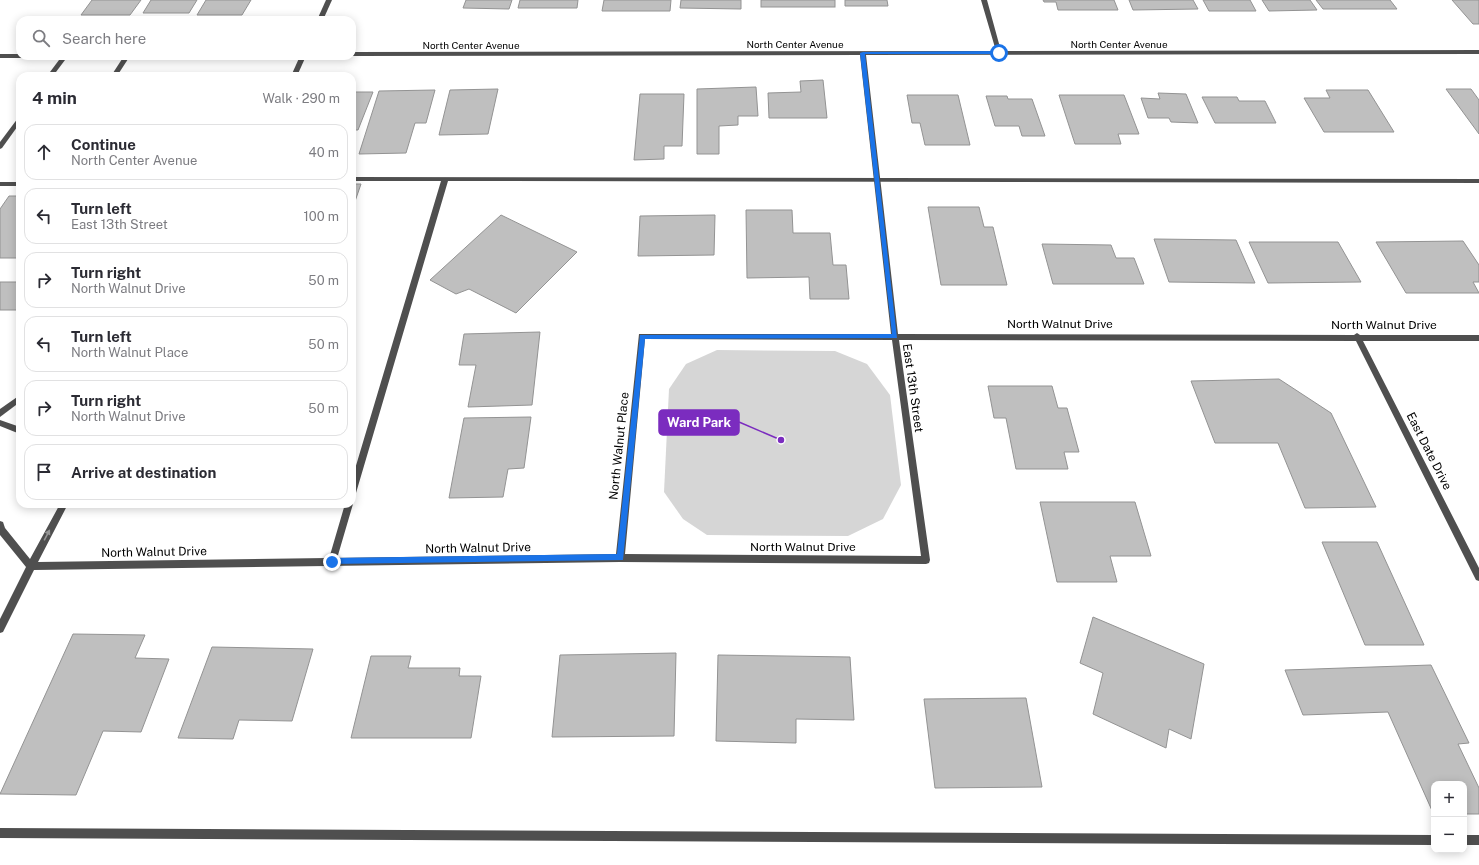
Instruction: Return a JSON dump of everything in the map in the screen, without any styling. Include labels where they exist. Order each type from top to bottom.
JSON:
[{"type":"street","points":[[322,16],[329,0]]},
{"type":"street","points":[[984,0],[999,53]]},
{"type":"street","name":"North Center Avenue","points":[[356,54],[1479,52]]},
{"type":"street","name":"East 13th Street","points":[[863,53],[895,336],[926,560]]},
{"type":"street","points":[[0,56],[16,56]]},
{"type":"street","points":[[53,72],[61,60]]},
{"type":"street","points":[[117,72],[124,60]]},
{"type":"street","points":[[296,72],[301,60]]},
{"type":"street","points":[[0,147],[16,125]]},
{"type":"street","points":[[356,179],[1479,181]]},
{"type":"street","points":[[356,479],[445,179]]},
{"type":"street","points":[[0,184],[16,184]]},
{"type":"street","name":"North Walnut Drive","points":[[642,336],[1357,336],[1479,338]]},
{"type":"street","name":"North Walnut Place","points":[[620,558],[642,336]]},
{"type":"street","name":"East Date Drive","points":[[1357,336],[1479,576]]},
{"type":"street","points":[[0,414],[16,401]]},
{"type":"street","points":[[0,423],[16,429]]},
{"type":"street","points":[[0,629],[62,508]]},
{"type":"street","points":[[332,562],[348,508]]},
{"type":"street","points":[[0,525],[1,530],[31,566]]},
{"type":"street","name":"North Walnut Drive","points":[[31,566],[620,558],[926,560]]},
{"type":"street","points":[[0,832],[1431,840]]},
{"type":"street","points":[[1467,840],[1479,840]]},
{"type":"shaded area","points":[[717,350],[835,351],[867,364],[890,395],[901,485],[883,519],[848,536],[707,535],[683,519],[664,492],[669,389],[686,364]]},
{"type":"building","points":[[92,0],[141,0],[130,15],[81,15]]},
{"type":"building","points":[[151,0],[197,0],[189,13],[143,13]]},
{"type":"building","points":[[206,0],[251,0],[242,15],[197,15]]},
{"type":"building","points":[[466,0],[512,0],[509,9],[463,8]]},
{"type":"building","points":[[520,0],[578,0],[577,8],[518,8]]},
{"type":"building","points":[[604,0],[671,0],[670,11],[602,11]]},
{"type":"building","points":[[681,0],[741,0],[741,9],[680,8]]},
{"type":"building","points":[[761,0],[835,0],[835,7],[761,7]]},
{"type":"building","points":[[845,0],[887,0],[888,6],[845,6]]},
{"type":"building","points":[[1043,0],[1114,0],[1118,10],[1058,10],[1056,2],[1044,2]]},
{"type":"building","points":[[1129,0],[1193,0],[1198,9],[1133,10]]},
{"type":"building","points":[[1203,0],[1250,0],[1256,11],[1209,11]]},
{"type":"building","points":[[1262,0],[1310,0],[1317,10],[1269,11]]},
{"type":"building","points":[[1316,0],[1390,0],[1397,9],[1323,9]]},
{"type":"building","points":[[1452,0],[1479,0],[1479,24],[1473,24]]},
{"type":"building","points":[[823,80],[827,118],[769,118],[768,93],[801,92],[800,81]]},
{"type":"building","points":[[756,87],[758,116],[738,116],[738,125],[719,126],[719,154],[697,154],[697,89]]},
{"type":"building","points":[[498,89],[488,134],[439,135],[450,90]]},
{"type":"building","points":[[1446,89],[1471,89],[1479,100],[1479,134]]},
{"type":"building","points":[[435,90],[426,123],[415,123],[406,153],[359,154],[379,91]]},
{"type":"building","points":[[1326,90],[1368,90],[1394,132],[1324,132],[1304,98],[1330,98]]},
{"type":"building","points":[[356,92],[373,92],[358,130],[356,130]]},
{"type":"building","points":[[1158,93],[1186,94],[1198,123],[1171,122],[1169,118],[1148,118],[1141,98],[1160,99]]},
{"type":"building","points":[[640,94],[684,94],[682,146],[664,146],[664,159],[634,160]]},
{"type":"building","points":[[907,95],[958,95],[970,145],[925,145],[920,123],[912,123]]},
{"type":"building","points":[[1059,95],[1124,95],[1139,134],[1118,134],[1121,144],[1075,144]]},
{"type":"building","points":[[986,96],[1007,96],[1008,99],[1032,99],[1045,136],[1022,136],[1019,126],[995,126]]},
{"type":"building","points":[[1202,97],[1237,97],[1239,101],[1265,101],[1276,123],[1215,123]]},
{"type":"building","points":[[356,184],[361,184],[356,198]]},
{"type":"building","points":[[9,196],[16,196],[16,258],[0,258],[0,209]]},
{"type":"building","points":[[928,207],[979,207],[984,227],[993,227],[1007,285],[941,285]]},
{"type":"building","points":[[746,210],[792,210],[793,233],[830,233],[833,265],[846,265],[849,299],[810,299],[809,277],[747,278]]},
{"type":"building","points":[[501,215],[577,252],[516,313],[469,289],[456,294],[430,280]]},
{"type":"building","points":[[715,215],[714,255],[638,256],[640,216]]},
{"type":"building","points":[[1154,239],[1236,240],[1255,283],[1169,282]]},
{"type":"building","points":[[1463,241],[1479,265],[1479,282],[1473,282],[1479,293],[1406,293],[1376,242]]},
{"type":"building","points":[[1249,242],[1338,242],[1361,282],[1268,283]]},
{"type":"building","points":[[1042,244],[1111,245],[1116,258],[1134,258],[1144,284],[1053,284]]},
{"type":"building","points":[[0,282],[16,282],[16,310],[0,310]]},
{"type":"building","points":[[540,332],[532,405],[468,407],[476,365],[459,365],[464,334]]},
{"type":"building","points":[[1279,379],[1331,413],[1376,507],[1305,508],[1278,443],[1215,443],[1191,381]]},
{"type":"building","points":[[988,386],[1052,386],[1058,408],[1067,408],[1079,452],[1064,452],[1068,469],[1016,469],[1006,418],[994,418]]},
{"type":"building","points":[[531,417],[524,468],[508,469],[503,497],[449,498],[464,418]]},
{"type":"building","points":[[1040,502],[1135,502],[1151,556],[1110,556],[1117,582],[1057,582]]},
{"type":"building","points":[[1322,542],[1377,542],[1424,645],[1365,645]]},
{"type":"building","points":[[1093,617],[1204,664],[1191,739],[1169,729],[1166,748],[1093,714],[1103,673],[1080,663]]},
{"type":"building","points":[[73,634],[145,635],[135,658],[169,659],[141,732],[103,731],[76,795],[0,794]]},
{"type":"building","points":[[212,647],[313,649],[292,721],[239,720],[233,739],[178,738]]},
{"type":"building","points":[[676,653],[674,736],[552,737],[560,655]]},
{"type":"building","points":[[718,655],[850,657],[854,720],[796,719],[796,743],[716,741]]},
{"type":"building","points":[[371,656],[411,656],[408,668],[460,668],[459,676],[481,676],[471,738],[351,738]]},
{"type":"building","points":[[1431,665],[1469,743],[1458,744],[1479,788],[1479,814],[1467,814],[1467,781],[1431,781],[1431,808],[1388,712],[1303,715],[1285,670]]},
{"type":"building","points":[[1026,698],[1042,787],[935,788],[924,699]]},
{"type":"place","name":"Ward Park","points":[[781,440]]},
{"type":"route","points":[[332,562],[620,558],[642,336],[895,336],[863,53],[999,53]]}]
